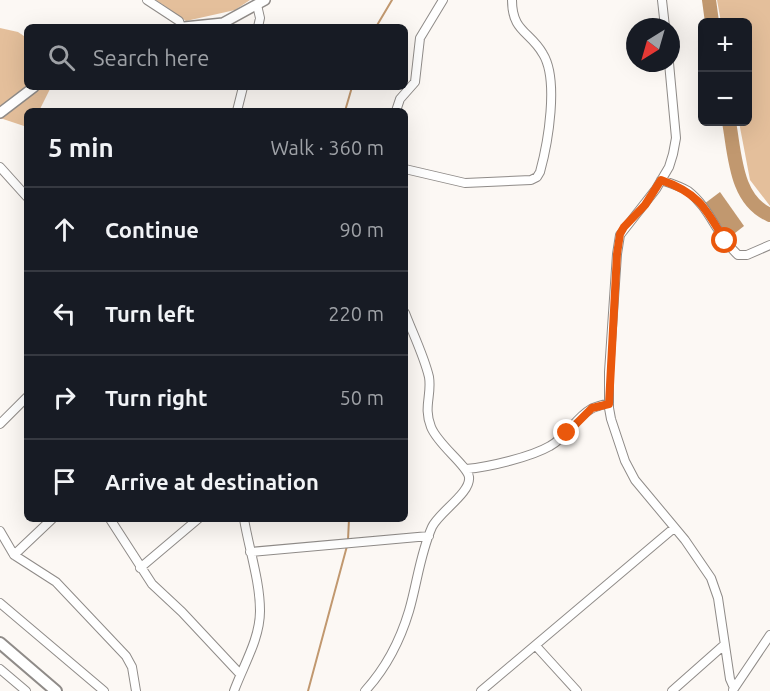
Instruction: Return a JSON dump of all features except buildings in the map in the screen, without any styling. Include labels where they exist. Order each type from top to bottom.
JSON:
[{"type":"highway","points":[[0,643],[56,691]]},
{"type":"main road","points":[[223,24],[261,3]]},
{"type":"main road","points":[[0,113],[30,90]]},
{"type":"street","points":[[147,0],[181,24]]},
{"type":"street","points":[[408,90],[415,82],[420,38],[443,0]]},
{"type":"street","points":[[408,170],[465,183],[531,180],[537,177],[549,130],[548,63],[542,52],[516,22],[512,11],[512,0]]},
{"type":"street","points":[[662,0],[664,18]]},
{"type":"street","points":[[259,24],[261,3]]},
{"type":"street","points":[[670,72],[675,144],[669,167],[645,205],[620,234],[609,404],[611,419],[624,461],[635,480],[711,578],[715,588],[733,690]]},
{"type":"street","points":[[238,108],[242,90]]},
{"type":"street","points":[[397,108],[400,99],[408,90]]},
{"type":"street","points":[[0,167],[24,194]]},
{"type":"street","points":[[661,180],[680,186],[700,201],[725,241],[738,255],[747,255],[770,245]]},
{"type":"street","points":[[365,691],[378,677],[393,653],[408,611],[432,526],[468,486],[469,478],[466,469],[444,448],[430,426],[426,405],[429,378],[408,321]]},
{"type":"street","points":[[0,424],[24,400]]},
{"type":"street","points":[[466,469],[514,460],[551,446],[592,408],[609,404]]},
{"type":"street","points":[[14,555],[49,522]]},
{"type":"street","points":[[112,522],[152,584],[182,612],[240,674]]},
{"type":"street","points":[[140,568],[194,522]]},
{"type":"street","points":[[234,691],[254,640],[260,612],[257,581],[245,522]]},
{"type":"street","points":[[481,691],[674,528]]},
{"type":"street","points":[[0,531],[14,555],[56,582],[126,656],[132,667],[136,691]]},
{"type":"street","points":[[250,552],[429,536]]},
{"type":"street","points":[[0,603],[104,691]]},
{"type":"street","points":[[733,690],[770,635]]},
{"type":"street","points":[[672,691],[724,645]]},
{"type":"street","points":[[536,646],[577,691]]},
{"type":"street","points":[[0,669],[26,691]]},
{"type":"shaded area","points":[[156,0],[250,0],[235,10],[186,21]]},
{"type":"shaded area","points":[[717,0],[770,0],[770,206],[750,180],[740,126],[752,126],[752,18],[720,18]]},
{"type":"shaded area","points":[[0,28],[18,32],[24,36],[24,90],[50,90],[40,108],[24,108],[24,126],[0,118]]},
{"type":"shaded area","points":[[720,192],[744,226],[730,237],[704,204]]},
{"type":"waterway","points":[[378,24],[392,0]]},
{"type":"waterway","points":[[709,0],[711,18]]},
{"type":"waterway","points":[[346,108],[351,90]]},
{"type":"waterway","points":[[730,126],[735,162],[743,187],[758,208],[770,215]]},
{"type":"waterway","points":[[348,540],[349,522]]},
{"type":"waterway","points":[[308,691],[347,546]]},
{"type":"route","points":[[567,433],[592,408],[609,404],[609,372],[620,234],[645,205],[661,180],[680,186],[700,201],[725,241]]}]
